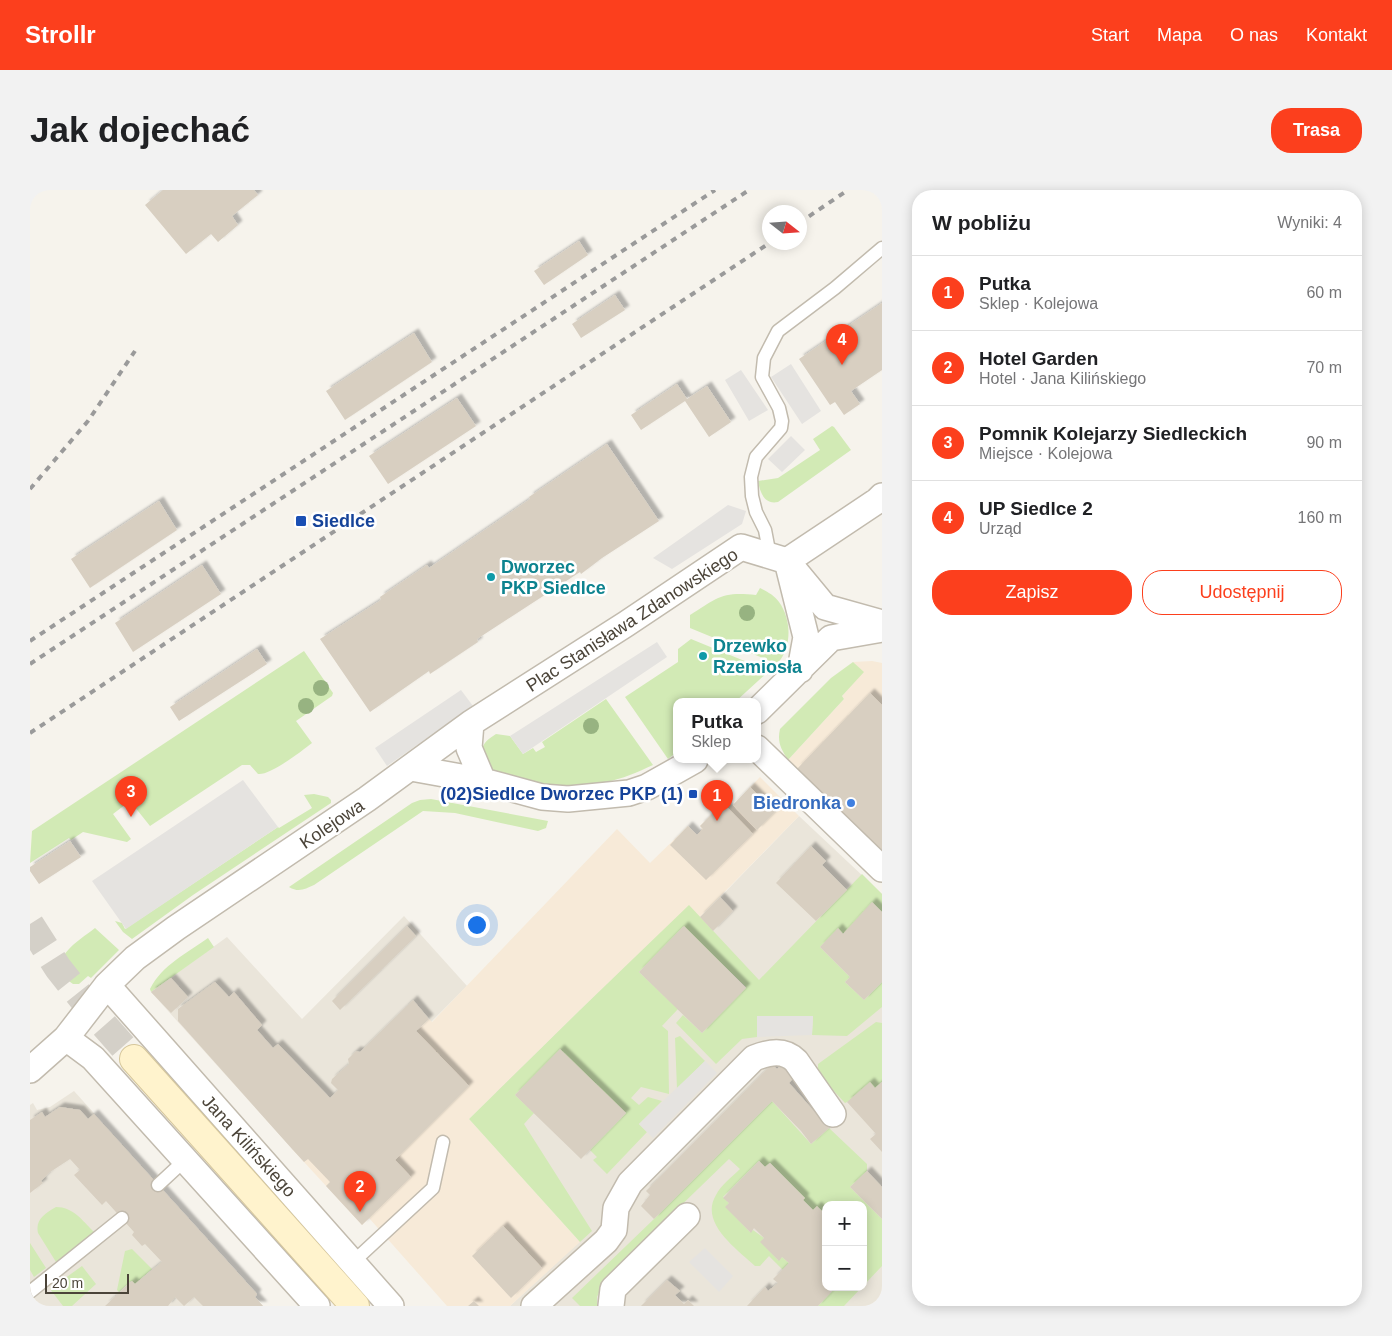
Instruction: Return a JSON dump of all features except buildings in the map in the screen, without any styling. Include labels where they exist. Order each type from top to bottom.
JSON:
[{"type":"street","points":[[778,559],[877,502],[882,496]]},
{"type":"street","name":"Plac Stanisława Zdanowskiego","points":[[411,768],[471,723],[626,624],[741,547],[778,559]]},
{"type":"street","points":[[778,559],[825,607],[882,623]]},
{"type":"street","points":[[778,559],[806,637],[800,670]]},
{"type":"street","points":[[761,707],[831,638],[882,629]]},
{"type":"street","points":[[471,723],[469,748],[483,782]]},
{"type":"street","points":[[761,752],[882,869]]},
{"type":"street","points":[[411,768],[483,782],[542,797],[568,799],[629,793],[647,787],[690,763]]},
{"type":"street","name":"Kolejowa","points":[[30,1070],[66,1038],[107,985],[135,958],[411,768]]},
{"type":"street","name":"Jana Kilińskiego","points":[[107,985],[391,1306]]},
{"type":"street","points":[[66,1038],[94,1058],[317,1306]]},
{"type":"street","points":[[534,1306],[606,1241],[614,1230],[616,1208],[630,1183],[754,1058],[780,1052],[789,1055],[796,1061],[832,1114]]},
{"type":"street","name":"Jana Kilińskiego","points":[[134,1059],[355,1306]]},
{"type":"street","points":[[611,1306],[613,1289],[687,1216]]},
{"type":"lane","points":[[778,559],[756,512],[752,496],[751,477],[756,456],[776,435],[781,428],[782,421],[779,408],[762,377],[764,358],[778,331],[835,288],[882,248]]},
{"type":"lane","points":[[352,1263],[433,1188],[443,1142]]},
{"type":"lane","points":[[158,1185],[185,1160]]},
{"type":"lane","points":[[30,1292],[122,1218]]},
{"type":"shaded area","points":[[791,364],[821,411],[802,424],[771,377]]},
{"type":"shaded area","points":[[741,370],[768,410],[749,421],[725,380]]},
{"type":"shaded area","points":[[791,436],[805,450],[782,472],[768,459]]},
{"type":"shaded area","points":[[728,505],[746,511],[742,524],[672,569],[653,558]]},
{"type":"shaded area","points":[[657,642],[667,657],[523,754],[510,736]]},
{"type":"shaded area","points":[[872,661],[882,663],[882,850],[788,760],[844,699],[842,696],[863,672],[853,662]]},
{"type":"shaded area","points":[[461,690],[473,706],[387,766],[375,748]]},
{"type":"shaded area","points":[[760,777],[799,816],[700,917],[689,906],[469,1119],[580,1242],[510,1306],[447,1306],[369,1218],[362,1225],[293,1150],[418,1033],[416,1031],[429,1019],[432,1022],[617,829],[650,863],[688,826],[697,835],[702,829],[700,826],[723,803],[733,805]]},
{"type":"shaded area","points":[[243,780],[278,827],[126,929],[92,881]]},
{"type":"shaded area","points":[[799,816],[882,894],[882,1306],[510,1306],[579,1242],[496,1092],[689,905],[701,917]]},
{"type":"shaded area","points":[[404,916],[467,986],[431,1022],[429,1019],[417,1031],[419,1033],[293,1150],[151,992],[227,937],[302,1019]]},
{"type":"shaded area","points":[[757,1016],[813,1016],[812,1035],[757,1037]]},
{"type":"shaded area","points":[[705,1061],[717,1073],[653,1138],[639,1124]]},
{"type":"shaded area","points":[[74,1091],[257,1294],[255,1297],[263,1306],[30,1306],[30,1105],[33,1103],[37,1110],[50,1107]]},
{"type":"shaded area","points":[[705,1248],[733,1276],[719,1292],[689,1262]]},
{"type":"green space","points":[[832,426],[851,450],[778,502],[766,500],[758,481],[778,478],[820,450],[813,439]]},
{"type":"green space","points":[[760,588],[777,600],[783,609],[788,625],[788,642],[777,664],[690,628],[690,615],[714,600],[735,594],[756,595]]},
{"type":"green space","points":[[691,639],[769,671],[739,698],[673,698],[673,755],[668,759],[625,697],[678,662],[678,649]]},
{"type":"green space","points":[[304,651],[333,693],[332,696],[296,721],[312,743],[307,747],[263,774],[258,774],[250,765],[242,765],[150,826],[130,801],[113,814],[131,839],[127,842],[83,832],[71,840],[69,838],[30,863],[32,831]]},
{"type":"green space","points":[[853,662],[864,672],[842,696],[844,699],[788,760],[780,745],[780,729],[831,678]]},
{"type":"green space","points":[[606,699],[653,765],[612,781],[581,786],[530,783],[495,772],[488,767],[482,750],[487,741],[496,734],[510,736],[523,754],[533,748],[536,752],[545,747],[542,742]]},
{"type":"green space","points":[[314,794],[328,797],[331,803],[193,895],[132,939],[123,932],[115,921],[122,923],[125,929],[278,827],[312,808],[304,795]]},
{"type":"green space","points":[[431,799],[548,821],[546,828],[538,831],[455,813],[423,811],[314,885],[299,890],[289,887],[412,803]]},
{"type":"green space","points":[[862,874],[882,894],[882,912],[873,903],[843,934],[838,929],[820,947],[850,977],[845,982],[864,1000],[882,982],[882,1007],[847,1036],[812,1035],[813,1016],[757,1016],[757,1037],[742,1039],[716,1064],[676,1023],[683,1015],[702,1033],[746,987],[683,927],[639,972],[678,1009],[662,1026],[668,1031],[669,1094],[641,1087],[631,1098],[639,1105],[648,1097],[662,1101],[639,1124],[647,1132],[607,1174],[593,1160],[597,1157],[590,1150],[626,1113],[560,1050],[515,1095],[534,1113],[524,1124],[592,1231],[580,1242],[469,1119],[689,905],[759,980]]},
{"type":"green space","points":[[95,928],[119,950],[91,978],[88,976],[79,984],[73,984],[64,976],[61,968],[62,960],[72,946]]},
{"type":"green space","points":[[208,938],[214,947],[151,992],[150,989],[155,981],[168,966]]},
{"type":"green space","points":[[876,1022],[882,1023],[882,1082],[875,1088],[845,1103],[818,1074],[818,1064]]},
{"type":"green space","points":[[680,1036],[705,1061],[677,1089],[675,1038]]},
{"type":"green space","points":[[772,1101],[811,1144],[829,1128],[867,1164],[867,1171],[850,1187],[864,1201],[822,1201],[822,1213],[813,1210],[770,1163],[765,1167],[759,1161],[723,1197],[729,1203],[726,1207],[750,1232],[753,1230],[764,1238],[761,1242],[778,1260],[782,1257],[789,1263],[783,1270],[769,1256],[760,1266],[755,1266],[722,1235],[716,1225],[712,1216],[712,1205],[716,1195],[724,1184],[740,1169],[729,1159],[605,1279],[597,1297],[597,1306],[580,1306],[572,1298]]},
{"type":"green space","points":[[867,1204],[882,1219],[882,1266],[867,1282]]},
{"type":"green space","points":[[56,1207],[72,1212],[94,1232],[56,1262],[38,1233],[37,1228],[42,1217]]},
{"type":"green space","points":[[30,1243],[46,1268],[34,1277],[30,1270]]},
{"type":"green space","points":[[132,1249],[152,1269],[135,1284],[131,1281],[119,1292],[117,1290],[125,1251]]},
{"type":"green space","points":[[82,1266],[96,1284],[72,1306],[63,1306],[50,1289]]},
{"type":"green space","points":[[832,1291],[858,1291],[844,1306],[818,1306]]},
{"type":"tunnel","points":[[30,924],[58,968],[96,1016],[134,1059]]},
{"type":"railway","points":[[30,641],[715,190]]},
{"type":"railway","points":[[30,664],[749,190]]},
{"type":"railway","points":[[807,218],[848,190]]},
{"type":"railway","points":[[30,733],[762,248]]},
{"type":"railway","points":[[30,489],[88,421],[135,351]]},
{"type":"place","name":"UP Siedlce 2","points":[[842,365]]},
{"type":"place","name":"Siedlce","points":[[301,521]]},
{"type":"place","name":"Dworzec PKP Siedlce","points":[[491,577]]},
{"type":"place","name":"Drzewko Rzemiosła","points":[[703,656]]},
{"type":"place","name":"(02)Siedlce Dworzec PKP (1)","points":[[693,794]]},
{"type":"place","name":"Biedronka","points":[[851,803]]},
{"type":"place","name":"Pomnik Kolejarzy Siedleckich","points":[[131,817]]},
{"type":"place","name":"Putka","points":[[717,821]]},
{"type":"place","name":"Hotel Garden","points":[[360,1212]]}]
